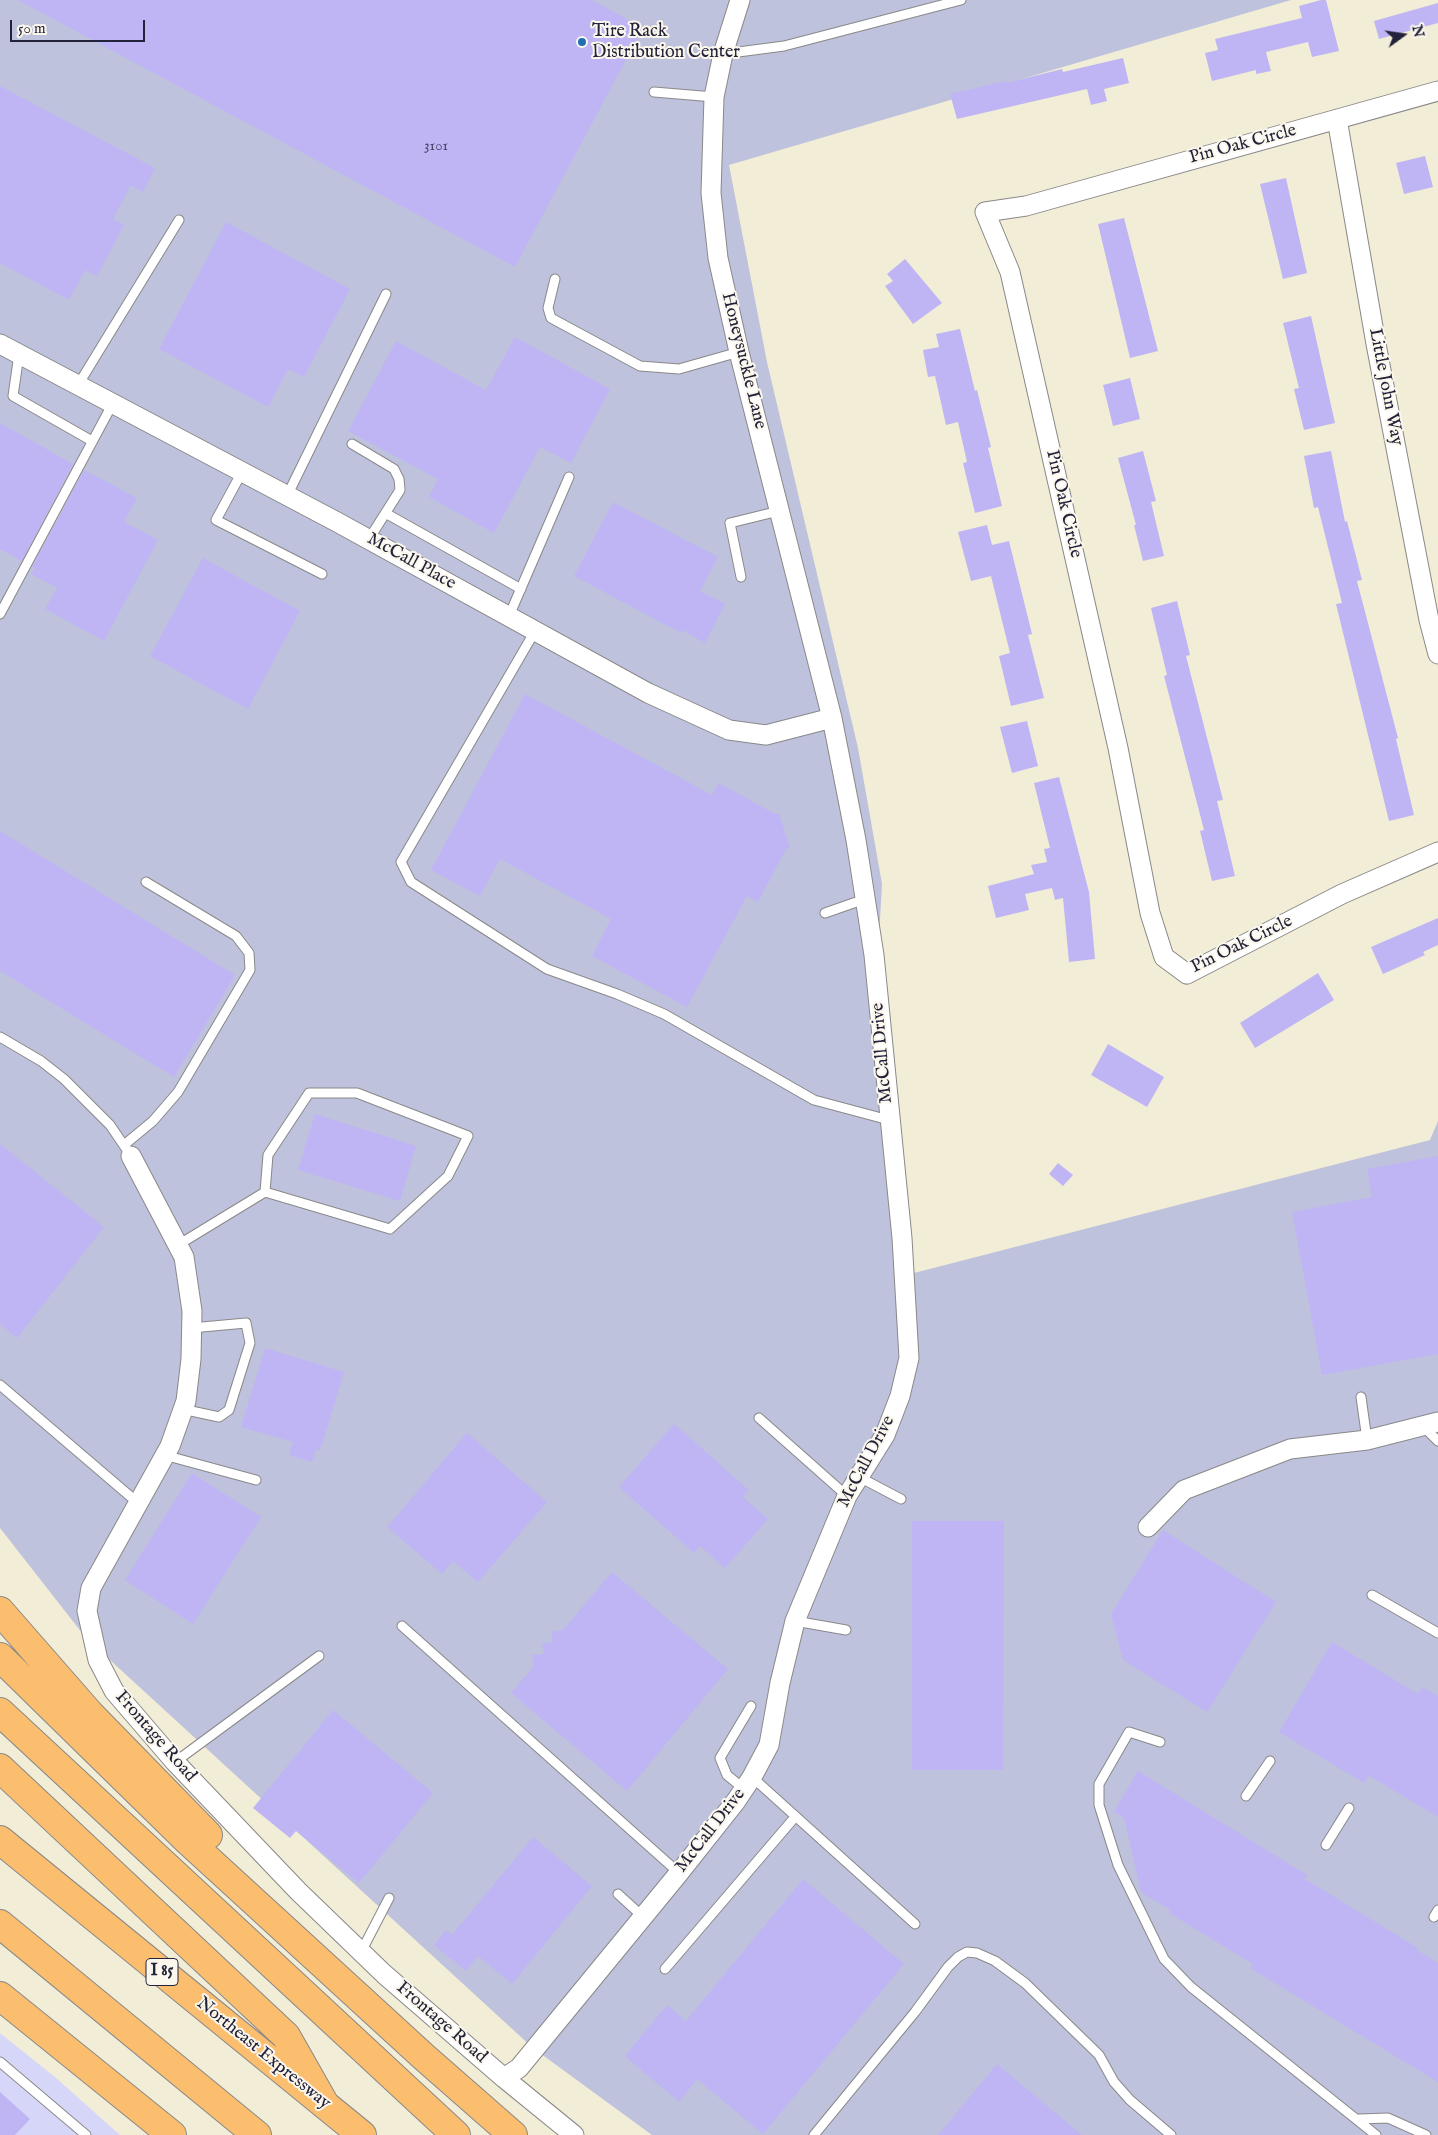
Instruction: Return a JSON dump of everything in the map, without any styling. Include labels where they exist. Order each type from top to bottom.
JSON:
[{"type":"highway","points":[[0,1611],[90,1714],[424,2057]]},
{"type":"highway","points":[[0,1657],[188,1841],[424,2057],[513,2135]]},
{"type":"highway","points":[[0,1712],[456,2135]]},
{"type":"highway","points":[[0,1768],[286,2036],[324,2103]]},
{"type":"highway","name":"Northeast Expressway","points":[[0,1840],[362,2135]]},
{"type":"highway","points":[[0,1924],[257,2135]]},
{"type":"highway","points":[[0,1996],[172,2135]]},
{"type":"highway","points":[[33,2024],[147,2135]]},
{"type":"street","name":"Honeysuckle Lane","points":[[740,0],[723,54],[714,97],[711,193],[718,258],[739,352],[832,718]]},
{"type":"street","name":"Pin Oak Circle","points":[[1438,91],[1026,206],[985,212],[1010,272],[1118,748],[1150,913],[1164,957],[1187,974],[1342,894],[1438,852]]},
{"type":"street","name":"Little John Way","points":[[1337,119],[1380,363],[1429,620],[1438,654]]},
{"type":"street","name":"McCall Place","points":[[0,344],[369,539],[648,693],[729,730],[766,735],[832,718]]},
{"type":"street","name":"McCall Drive","points":[[504,2078],[519,2068],[679,1873],[748,1783],[769,1745],[794,1621],[847,1496],[885,1434],[900,1396],[909,1358],[902,1238],[874,955],[832,718]]},
{"type":"street","name":"Frontage Road","points":[[128,1151],[184,1257],[192,1311],[191,1358],[182,1410],[164,1455],[91,1588],[87,1611],[98,1660],[114,1692],[175,1762],[298,1890],[361,1952],[504,2078],[574,2135]]},
{"type":"street","points":[[1148,1527],[1184,1490],[1290,1449],[1368,1440],[1431,1424]]},
{"type":"lane","points":[[723,54],[784,46],[961,0]]},
{"type":"lane","points":[[654,92],[714,97]]},
{"type":"lane","points":[[78,385],[179,220]]},
{"type":"lane","points":[[555,279],[548,308],[551,318],[640,366],[679,369],[739,352]]},
{"type":"lane","points":[[287,496],[386,294]]},
{"type":"lane","points":[[19,354],[13,396],[92,441]]},
{"type":"lane","points":[[0,614],[113,403]]},
{"type":"lane","points":[[352,444],[397,472],[400,490],[387,514],[369,539]]},
{"type":"lane","points":[[242,472],[216,520],[322,574]]},
{"type":"lane","points":[[509,616],[569,477]]},
{"type":"lane","points":[[741,577],[730,523],[779,511]]},
{"type":"lane","points":[[387,514],[521,589]]},
{"type":"lane","points":[[535,631],[401,862],[411,882],[547,969],[617,994],[664,1014],[814,1100],[889,1120]]},
{"type":"lane","points":[[0,1037],[41,1061],[64,1079],[101,1114],[128,1151],[178,1092],[250,970],[250,953],[236,936],[146,882]]},
{"type":"lane","points":[[825,913],[865,900]]},
{"type":"lane","points":[[178,1245],[265,1192],[390,1229],[448,1176],[468,1136],[357,1093],[309,1093],[268,1155],[265,1192]]},
{"type":"lane","points":[[182,1410],[219,1417],[229,1410],[250,1343],[246,1323],[191,1328]]},
{"type":"lane","points":[[0,1385],[138,1503]]},
{"type":"lane","points":[[1360,1397],[1368,1440]]},
{"type":"lane","points":[[759,1418],[847,1496]]},
{"type":"lane","points":[[1431,1424],[1438,1440]]},
{"type":"lane","points":[[164,1455],[256,1480]]},
{"type":"lane","points":[[859,1477],[901,1499]]},
{"type":"lane","points":[[1372,1594],[1438,1633]]},
{"type":"lane","points":[[794,1621],[846,1630]]},
{"type":"lane","points":[[402,1626],[679,1873]]},
{"type":"lane","points":[[175,1762],[319,1656]]},
{"type":"lane","points":[[751,1706],[720,1758],[727,1775],[748,1783],[795,1817],[915,1924]]},
{"type":"lane","points":[[1160,1742],[1129,1732],[1098,1784],[1099,1805],[1118,1865],[1164,1959],[1192,1987],[1359,2119],[1376,2135]]},
{"type":"lane","points":[[1246,1796],[1270,1760]]},
{"type":"lane","points":[[1326,1845],[1349,1808]]},
{"type":"lane","points":[[665,1969],[795,1817]]},
{"type":"lane","points":[[618,1894],[642,1916]]},
{"type":"lane","points":[[361,1952],[389,1898]]},
{"type":"lane","points":[[814,2135],[915,2012],[948,1967],[958,1956],[967,1952],[977,1952],[995,1961],[1024,1983],[1099,2054],[1114,2082],[1130,2100],[1170,2135]]},
{"type":"lane","points":[[0,2062],[86,2135]]},
{"type":"lane","points":[[1359,2119],[1388,2118],[1426,2135]]},
{"type":"shaded area","points":[[0,0],[1291,0],[729,165],[767,362],[858,748],[882,884],[876,991],[914,1273],[1430,1140],[1438,1121],[1438,2135],[652,2135],[533,2048],[86,1638],[0,1528]]},
{"type":"shaded area","points":[[0,2033],[55,2077],[120,2135],[0,2135]]},
{"type":"building","points":[[18,0],[592,0],[643,28],[515,267]]},
{"type":"building","points":[[1326,0],[1339,51],[1312,57],[1308,42],[1266,52],[1271,71],[1256,74],[1256,70],[1212,81],[1205,53],[1218,50],[1215,39],[1302,18],[1299,6]]},
{"type":"building","points":[[1438,3],[1438,23],[1379,39],[1374,21]]},
{"type":"building","points":[[1123,58],[1129,83],[1104,89],[1107,101],[1091,105],[1087,89],[957,119],[950,94],[1062,69],[1063,72]]},
{"type":"building","points":[[0,86],[155,168],[143,192],[131,185],[113,219],[124,225],[97,276],[85,270],[69,300],[0,263]]},
{"type":"building","points":[[1425,156],[1433,187],[1404,194],[1396,163]]},
{"type":"building","points":[[1286,178],[1307,273],[1283,279],[1260,184]]},
{"type":"building","points":[[1124,218],[1158,351],[1130,358],[1098,224]]},
{"type":"building","points":[[226,222],[350,289],[304,377],[288,369],[268,407],[159,349]]},
{"type":"building","points":[[905,259],[942,303],[913,324],[885,286],[893,281],[887,274]]},
{"type":"building","points":[[1311,316],[1335,423],[1304,430],[1294,389],[1299,388],[1283,323]]},
{"type":"building","points":[[960,329],[991,447],[988,448],[1002,506],[975,513],[963,463],[967,462],[958,422],[946,425],[935,376],[928,377],[923,350],[939,347],[936,334]]},
{"type":"building","points":[[515,337],[610,389],[571,463],[540,447],[494,533],[429,497],[438,479],[348,431],[396,341],[486,390]]},
{"type":"building","points":[[1130,378],[1140,419],[1113,426],[1103,385]]},
{"type":"building","points":[[0,423],[73,464],[22,561],[0,549]]},
{"type":"building","points":[[1143,451],[1156,501],[1151,502],[1164,556],[1143,561],[1134,525],[1136,525],[1118,458]]},
{"type":"building","points":[[1331,451],[1345,522],[1347,521],[1362,580],[1357,581],[1398,738],[1396,739],[1414,815],[1389,821],[1336,604],[1342,603],[1318,507],[1314,508],[1304,456]]},
{"type":"building","points":[[84,470],[137,498],[124,522],[158,540],[104,641],[45,609],[57,588],[31,574],[35,568],[32,567]]},
{"type":"building","points":[[613,502],[718,557],[700,591],[725,604],[705,643],[682,630],[681,633],[574,576]]},
{"type":"building","points":[[987,525],[992,545],[1009,541],[1032,634],[1028,635],[1044,698],[1011,706],[999,656],[1010,653],[991,576],[971,581],[958,532]]},
{"type":"building","points":[[203,558],[300,611],[248,709],[150,656]]},
{"type":"building","points":[[1177,601],[1190,655],[1186,656],[1223,800],[1217,801],[1235,876],[1212,881],[1200,831],[1204,830],[1164,676],[1167,675],[1151,608]]},
{"type":"building","points":[[525,694],[712,795],[719,783],[775,814],[779,813],[790,848],[786,849],[758,902],[747,896],[687,1007],[592,956],[611,919],[500,859],[480,896],[431,870]]},
{"type":"building","points":[[1027,721],[1038,766],[1012,773],[1000,727]]},
{"type":"building","points":[[1059,777],[1089,892],[1095,959],[1069,962],[1063,898],[1055,900],[1052,888],[1025,894],[1029,910],[996,918],[988,886],[1034,874],[1031,865],[1047,862],[1044,849],[1050,848],[1034,783]]},
{"type":"building","points":[[0,831],[235,975],[174,1077],[0,971]]},
{"type":"building","points":[[1438,918],[1438,945],[1423,952],[1425,955],[1383,974],[1371,947]]},
{"type":"building","points":[[1318,973],[1334,1000],[1255,1048],[1240,1023]]},
{"type":"building","points":[[1108,1044],[1164,1077],[1147,1107],[1091,1075]]},
{"type":"building","points":[[315,1114],[416,1146],[400,1201],[298,1170]]},
{"type":"building","points":[[0,1144],[104,1227],[17,1338],[0,1324]]},
{"type":"building","points":[[1438,1156],[1438,1354],[1322,1375],[1292,1212],[1372,1197],[1367,1169]]},
{"type":"building","points":[[1058,1163],[1073,1175],[1063,1186],[1049,1174]]},
{"type":"building","points":[[265,1348],[344,1372],[320,1451],[316,1449],[312,1462],[289,1455],[293,1442],[241,1427]]},
{"type":"building","points":[[674,1424],[749,1490],[743,1497],[768,1519],[725,1568],[700,1546],[694,1553],[619,1487]]},
{"type":"building","points":[[467,1433],[547,1502],[478,1582],[453,1561],[442,1574],[387,1527]]},
{"type":"building","points":[[192,1473],[261,1517],[193,1624],[125,1580]]},
{"type":"building","points":[[912,1521],[1004,1521],[1003,1770],[912,1770]]},
{"type":"building","points":[[1163,1530],[1276,1602],[1207,1712],[1123,1660],[1111,1614]]},
{"type":"building","points":[[612,1572],[728,1669],[627,1791],[511,1693],[534,1666],[532,1655],[544,1654],[542,1644],[553,1642],[551,1632],[563,1630]]},
{"type":"building","points":[[1332,1642],[1418,1694],[1422,1687],[1438,1696],[1438,1817],[1368,1775],[1364,1783],[1279,1732]]},
{"type":"building","points":[[333,1710],[433,1793],[359,1883],[296,1831],[290,1838],[253,1808]]},
{"type":"building","points":[[1138,1771],[1307,1875],[1305,1879],[1418,1948],[1417,1950],[1438,1963],[1438,2082],[1250,1968],[1253,1964],[1169,1913],[1170,1910],[1141,1892],[1124,1818],[1114,1812]]},
{"type":"building","points":[[533,1837],[592,1886],[512,1984],[478,1956],[466,1971],[434,1945],[446,1930],[452,1935]]},
{"type":"building","points":[[803,1879],[904,1964],[763,2134],[697,2079],[679,2102],[625,2056],[667,2005],[686,2021]]},
{"type":"building","points":[[997,2064],[1082,2135],[938,2135]]},
{"type":"building","points":[[0,2092],[30,2119],[15,2135],[0,2135]]},
{"type":"place","name":"Tire Rack Distribution Center","points":[[582,42]]}]
